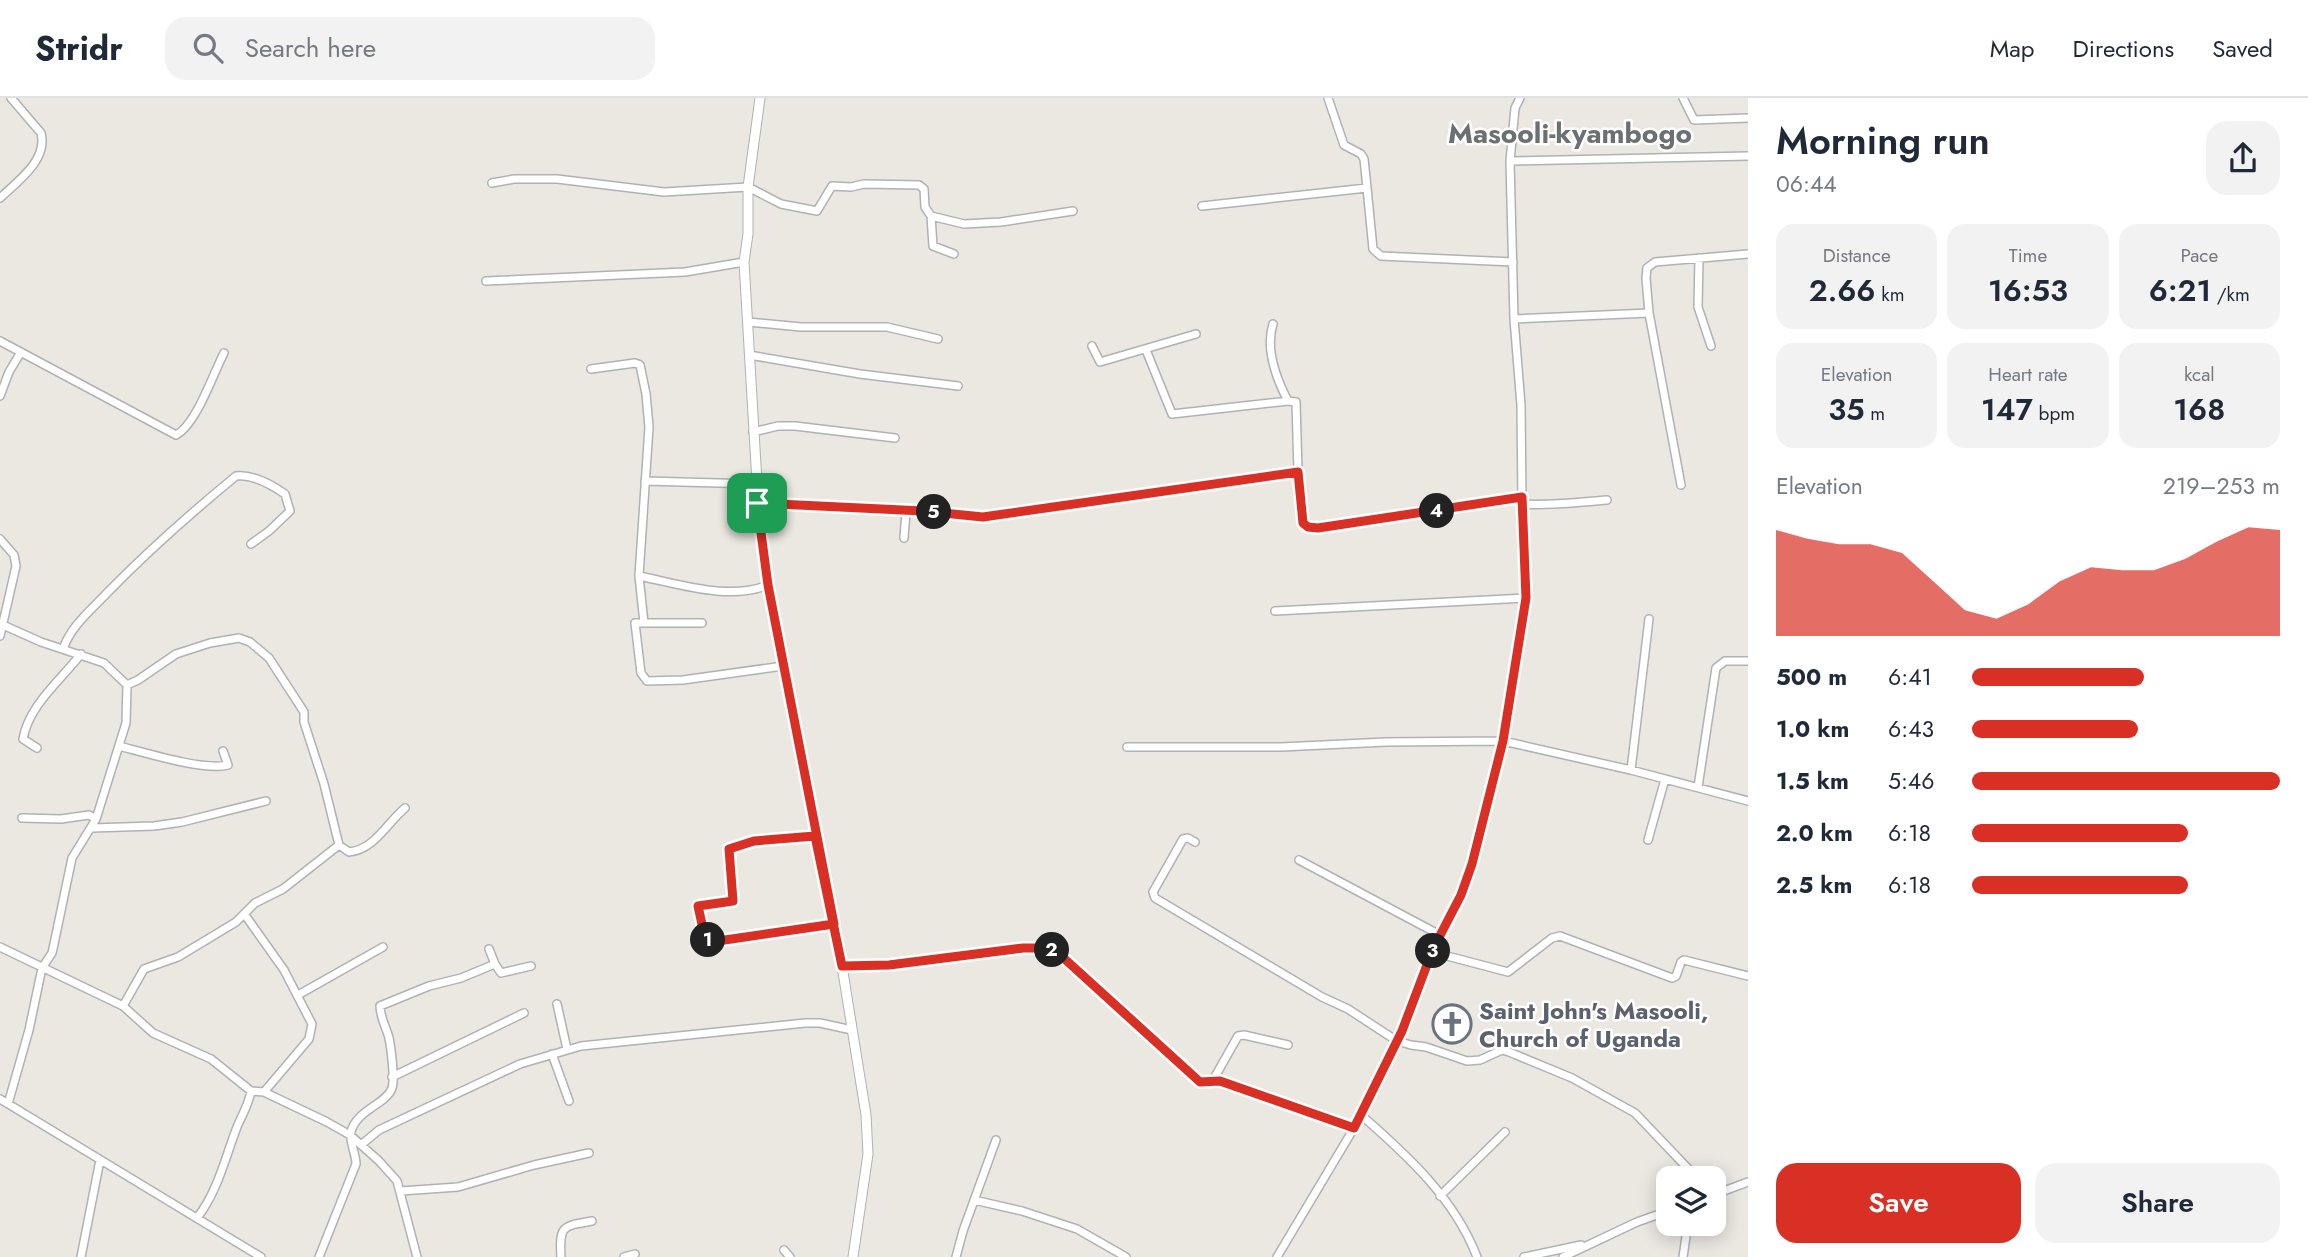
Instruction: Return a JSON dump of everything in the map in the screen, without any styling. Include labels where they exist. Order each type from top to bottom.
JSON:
[{"type":"street","points":[[0,198],[41,155],[43,140],[41,133],[11,98]]},
{"type":"street","points":[[760,98],[748,187],[748,233],[744,262],[755,484],[768,585],[842,966],[866,1115],[867,1148],[853,1257]]},
{"type":"street","points":[[1328,98],[1344,145],[1364,159],[1373,249],[1381,256],[1513,262]]},
{"type":"street","points":[[1276,1257],[1354,1128],[1397,1041],[1432,952],[1461,895],[1472,864],[1503,741],[1526,598],[1521,405],[1514,319],[1510,161],[1515,108],[1513,98]]},
{"type":"street","points":[[1515,108],[1520,98]]},
{"type":"street","points":[[1683,98],[1694,120],[1748,118]]},
{"type":"street","points":[[1510,161],[1748,156]]},
{"type":"street","points":[[492,183],[514,179],[557,179],[664,192],[748,187],[781,204],[817,211],[832,186],[919,185],[924,189],[925,207],[931,216],[933,246],[954,254]]},
{"type":"street","points":[[1202,206],[1367,188]]},
{"type":"street","points":[[931,216],[964,224],[1001,222],[1073,211]]},
{"type":"street","points":[[1681,485],[1649,313],[1647,268],[1655,262],[1748,254]]},
{"type":"street","points":[[1699,258],[1698,307],[1711,346]]},
{"type":"street","points":[[486,281],[685,272],[744,262]]},
{"type":"street","points":[[1514,319],[1649,313]]},
{"type":"street","points":[[748,322],[800,327],[887,327],[938,339]]},
{"type":"street","points":[[1273,324],[1269,335],[1270,346],[1280,386],[1288,401]]},
{"type":"street","points":[[1092,346],[1100,362],[1196,334]]},
{"type":"street","points":[[0,341],[176,435],[192,418],[224,353]]},
{"type":"street","points":[[1146,350],[1172,414],[1288,401],[1293,401],[1298,406],[1298,472],[1303,523],[1312,528],[1522,500],[1547,506],[1583,500],[1608,500]]},
{"type":"street","points":[[0,396],[9,372],[22,352]]},
{"type":"street","points":[[749,355],[860,374],[958,386]]},
{"type":"street","points":[[591,369],[633,363],[640,365],[648,413],[639,576],[645,623]]},
{"type":"street","points":[[753,432],[778,426],[795,426],[895,438]]},
{"type":"street","points":[[757,503],[923,511],[983,517],[1298,472]]},
{"type":"street","points":[[63,649],[77,624],[126,572],[236,476],[244,475],[273,485],[285,494],[290,511],[251,544]]},
{"type":"street","points":[[645,481],[755,484]]},
{"type":"street","points":[[904,538],[906,512]]},
{"type":"street","points":[[0,538],[14,555],[16,566],[0,636]]},
{"type":"street","points":[[639,576],[722,591],[754,591],[768,585]]},
{"type":"street","points":[[1275,611],[1526,598]]},
{"type":"street","points":[[1631,770],[1648,619]]},
{"type":"street","points":[[702,623],[635,623],[641,673],[647,681],[682,680],[783,666]]},
{"type":"street","points":[[3,625],[41,642],[94,658],[112,668],[127,684],[126,723],[96,819],[75,849],[72,858],[52,953],[42,968],[29,1030],[8,1104]]},
{"type":"street","points":[[127,684],[189,649],[229,638],[250,642],[269,658],[304,712],[304,722],[324,784],[339,845],[349,852],[357,851],[382,834],[405,808]]},
{"type":"street","points":[[37,748],[23,739],[27,723],[34,710],[81,654]]},
{"type":"street","points":[[1698,787],[1716,668],[1726,661],[1748,661]]},
{"type":"street","points":[[1126,747],[1281,747],[1385,742],[1503,741],[1631,770],[1748,801]]},
{"type":"street","points":[[119,746],[216,768],[228,765],[223,751]]},
{"type":"street","points":[[1648,840],[1665,779]]},
{"type":"street","points":[[92,828],[154,826],[182,822],[266,801]]},
{"type":"street","points":[[22,818],[61,819],[89,815],[96,819]]},
{"type":"street","points":[[815,836],[754,841],[729,849],[733,901],[698,906],[705,938],[711,942],[834,924]]},
{"type":"street","points":[[1195,842],[1188,838],[1182,839],[1153,892],[1155,898],[1322,997],[1348,1009],[1397,1041],[1426,1047],[1467,1061],[1480,1060],[1504,1051],[1561,1073],[1634,1113],[1686,1166]]},
{"type":"street","points":[[123,1006],[145,969],[178,957],[245,915],[255,903],[283,890],[339,845]]},
{"type":"street","points":[[1299,860],[1440,935]]},
{"type":"street","points":[[245,915],[284,970],[312,1024],[309,1039],[264,1092]]},
{"type":"street","points":[[1432,952],[1508,972],[1552,938],[1560,936],[1672,978],[1676,976],[1684,960],[1748,976]]},
{"type":"street","points":[[0,947],[123,1006],[153,1033],[211,1059],[251,1091],[264,1092],[350,1135],[393,1174],[401,1191],[417,1257]]},
{"type":"street","points":[[298,995],[383,947]]},
{"type":"street","points":[[842,966],[889,965],[1023,948],[1041,948],[1057,952],[1200,1082],[1220,1081],[1354,1128]]},
{"type":"street","points":[[489,949],[501,973],[531,966]]},
{"type":"street","points":[[319,1257],[356,1164],[350,1135],[352,1128],[362,1114],[391,1090],[393,1077],[389,1039],[380,1006],[495,964]]},
{"type":"street","points":[[557,1004],[568,1049]]},
{"type":"street","points":[[393,1077],[524,1013]]},
{"type":"street","points":[[361,1145],[379,1130],[520,1064],[568,1049],[805,1023],[820,1023],[852,1030]]},
{"type":"street","points":[[1212,1082],[1238,1036],[1288,1045]]},
{"type":"street","points":[[552,1054],[569,1101]]},
{"type":"street","points":[[197,1218],[205,1208],[227,1158],[251,1091]]},
{"type":"street","points":[[0,1099],[261,1257]]},
{"type":"street","points":[[1361,1115],[1414,1162],[1456,1215],[1477,1257]]},
{"type":"street","points":[[1440,1196],[1505,1132]]},
{"type":"street","points":[[956,1257],[996,1140]]},
{"type":"street","points":[[401,1191],[464,1185],[589,1153]]},
{"type":"street","points":[[81,1257],[100,1160]]},
{"type":"street","points":[[1726,1190],[1748,1182]]},
{"type":"street","points":[[974,1200],[1022,1211],[1077,1229],[1126,1257]]},
{"type":"street","points":[[1563,1257],[1656,1216]]},
{"type":"street","points":[[561,1257],[562,1229],[592,1222]]},
{"type":"street","points":[[1683,1257],[1686,1236]]},
{"type":"street","points":[[1524,1257],[1592,1243]]},
{"type":"street","points":[[784,1250],[790,1257]]},
{"type":"street","points":[[624,1257],[635,1254]]},
{"type":"place","name":"Saint John's Masooli, Church of Uganda","points":[[1452,1024]]},
{"type":"district","name":"Masooli-kyambogo","points":[[1570,133]]},
{"type":"route","points":[[757,503],[768,585],[834,924],[711,942],[705,938],[698,906],[733,901],[729,849],[754,841],[815,836],[834,924],[842,966],[889,965],[1023,948],[1041,948],[1057,952],[1200,1082],[1220,1081],[1354,1128],[1402,1031],[1433,949],[1461,895],[1472,864],[1503,741],[1526,598],[1522,497],[1318,528],[1308,527],[1303,523],[1298,472],[983,517],[923,511],[757,503]]}]
